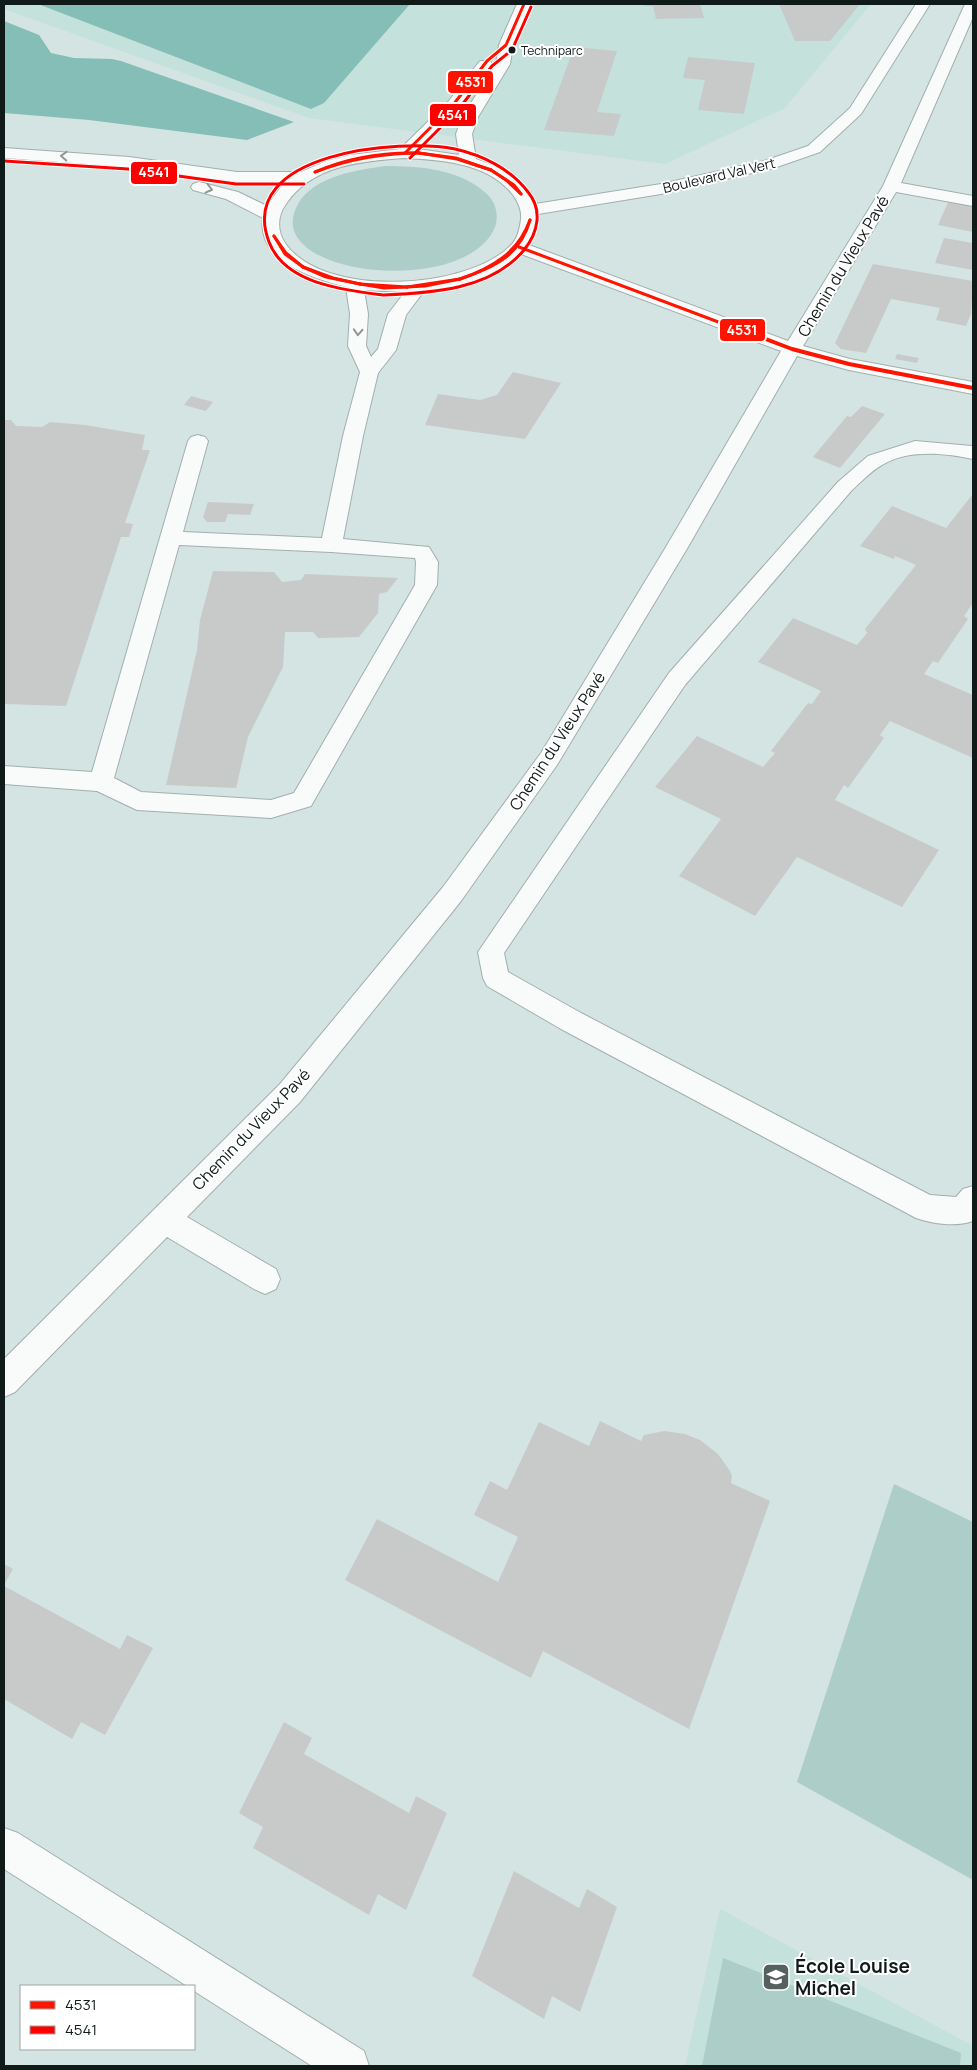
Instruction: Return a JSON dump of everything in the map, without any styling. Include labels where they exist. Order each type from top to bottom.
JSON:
[{"type":"street","points":[[468,161],[464,134],[470,117],[503,64],[506,45],[524,4]]},
{"type":"street","name":"Boulevard Val Vert","points":[[530,210],[661,189],[768,165],[814,148],[856,111],[923,4]]},
{"type":"street","name":"Chemin du Vieux Pavé","points":[[4,1380],[290,1093],[452,894],[549,759],[891,186],[972,4]]},
{"type":"street","points":[[405,153],[453,106],[487,61],[506,45]]},
{"type":"street","points":[[4,153],[119,161],[237,177],[304,177]]},
{"type":"street","points":[[405,153],[437,155],[468,161],[497,173],[512,184],[519,190],[530,210],[529,228],[519,247],[496,264],[464,278],[419,286],[384,288],[354,284],[310,271],[285,254],[272,235],[271,215],[282,194],[304,177],[333,164],[368,156],[405,153]]},
{"type":"street","points":[[4,167],[165,180],[232,195],[271,215]]},
{"type":"street","points":[[891,186],[973,200]]},
{"type":"street","points":[[519,247],[792,349],[849,364],[973,388]]},
{"type":"street","points":[[354,284],[359,314],[357,346],[369,372]]},
{"type":"street","points":[[331,545],[353,436],[369,372],[387,350],[397,314],[419,286]]},
{"type":"street","points":[[101,782],[198,441]]},
{"type":"street","points":[[973,453],[965,450],[915,447],[875,460],[845,486],[677,679],[490,952],[496,978],[571,1021],[927,1208],[963,1211],[973,1199]]},
{"type":"street","points":[[4,775],[101,782],[137,801],[271,809],[302,800],[426,585],[427,562],[422,552],[331,545],[171,538]]},
{"type":"street","points":[[164,1219],[264,1279]]},
{"type":"street","points":[[4,1847],[348,2066]]},
{"type":"shaded area","points":[[4,4],[871,4],[785,108],[665,164],[309,118],[4,9]]},
{"type":"shaded area","points":[[38,4],[410,4],[324,103],[311,109]]},
{"type":"shaded area","points":[[4,21],[39,35],[51,53],[74,58],[121,61],[294,122],[247,140],[89,120],[4,113]]},
{"type":"shaded area","points":[[385,166],[426,168],[440,171],[453,174],[477,186],[488,195],[495,206],[497,214],[495,227],[477,250],[446,264],[409,270],[370,270],[335,262],[307,248],[294,229],[298,204],[305,194],[314,187],[337,176]]},
{"type":"shaded area","points":[[894,1484],[973,1522],[973,1880],[797,1782]]},
{"type":"shaded area","name":"École Louise Michel","points":[[720,1909],[973,2046],[973,2066],[685,2066]]},
{"type":"shaded area","name":"École Louise Michel","points":[[723,1958],[961,2053],[960,2066],[702,2066]]},
{"type":"building","points":[[644,4],[700,4],[704,18],[656,19],[653,6],[645,6]]},
{"type":"building","points":[[779,4],[860,4],[830,41],[795,41]]},
{"type":"building","points":[[574,47],[617,51],[597,112],[621,114],[614,136],[544,130]]},
{"type":"building","points":[[688,57],[755,63],[744,114],[698,110],[705,80],[683,78]]},
{"type":"building","points":[[949,200],[973,205],[973,232],[938,225]]},
{"type":"building","points":[[944,238],[973,243],[973,270],[935,263]]},
{"type":"building","points":[[873,264],[973,281],[971,314],[966,326],[936,320],[940,308],[891,299],[866,353],[841,349],[835,343]]},
{"type":"building","points":[[897,354],[919,358],[917,363],[895,359]]},
{"type":"building","points":[[513,372],[561,383],[525,439],[425,425],[438,394],[480,400],[497,395]]},
{"type":"building","points":[[191,396],[213,402],[206,411],[184,405]]},
{"type":"building","points":[[862,406],[885,414],[840,468],[813,457],[847,416],[851,417]]},
{"type":"building","points":[[4,420],[11,420],[16,426],[42,427],[50,422],[85,425],[145,435],[142,450],[150,450],[125,523],[133,524],[129,537],[121,537],[66,706],[4,704]]},
{"type":"building","points":[[972,495],[973,603],[964,616],[968,619],[938,663],[933,661],[924,674],[973,695],[973,758],[890,721],[880,735],[884,738],[848,788],[844,785],[835,800],[939,850],[902,907],[797,857],[755,916],[679,876],[721,819],[655,787],[697,736],[763,767],[775,753],[771,751],[808,703],[812,704],[821,691],[758,662],[793,618],[857,645],[867,633],[865,629],[916,565],[895,556],[894,559],[860,546],[892,506],[946,528]]},
{"type":"building","points":[[208,502],[254,504],[250,515],[228,514],[225,522],[207,522],[203,517]]},
{"type":"building","points":[[213,571],[274,572],[282,582],[301,580],[305,574],[398,578],[387,592],[379,594],[378,613],[359,637],[318,638],[313,632],[285,632],[283,667],[248,737],[236,788],[166,785],[197,650],[200,620]]},
{"type":"building","points":[[600,1421],[641,1441],[644,1435],[664,1431],[685,1434],[700,1440],[718,1454],[730,1471],[732,1476],[731,1483],[770,1501],[689,1729],[543,1651],[531,1678],[345,1580],[377,1519],[498,1582],[518,1537],[474,1515],[490,1481],[507,1490],[539,1422],[589,1446]]},
{"type":"building","points":[[4,1564],[13,1569],[4,1585]]},
{"type":"building","points":[[4,1586],[120,1649],[127,1635],[153,1648],[105,1735],[81,1722],[72,1739],[4,1699]]},
{"type":"building","points":[[284,1722],[312,1738],[304,1754],[409,1813],[416,1796],[447,1813],[406,1910],[378,1894],[369,1915],[253,1848],[263,1827],[239,1813]]},
{"type":"building","points":[[514,1871],[579,1908],[587,1889],[617,1907],[580,2012],[552,1996],[544,2019],[472,1976]]},
{"type":"transit line","name":"4531","points":[[405,153],[453,105],[487,61],[506,45],[524,4]]},
{"type":"transit line","name":"4541","points":[[410,158],[458,110],[492,66],[512,50],[531,7]]},
{"type":"transit line","name":"4541","points":[[383,295],[330,286],[312,280],[282,262],[272,248],[264,224],[267,205],[273,193],[282,183],[300,170],[322,159],[348,152],[375,147],[430,146],[477,156],[495,164],[517,178],[533,197],[537,212],[537,226],[532,239],[512,262],[499,271],[473,283],[448,289],[422,293],[384,295]]},
{"type":"transit line","name":"4531","points":[[315,172],[353,158],[392,153],[419,153]]},
{"type":"transit line","name":"4531","points":[[315,172],[340,163],[366,157],[419,153]]},
{"type":"transit line","name":"4531","points":[[419,153],[456,158],[491,170]]},
{"type":"transit line","name":"4531","points":[[419,153],[457,159],[491,170]]},
{"type":"transit line","name":"4541","points":[[4,161],[128,169],[236,184],[304,184]]},
{"type":"transit line","name":"4531","points":[[491,170],[514,185],[521,194]]},
{"type":"transit line","name":"4531","points":[[491,170],[506,180],[521,194]]},
{"type":"transit line","name":"4531","points":[[460,279],[493,265],[512,251],[526,232],[530,220]]},
{"type":"transit line","name":"4531","points":[[460,279],[483,271],[514,251],[527,232],[530,220]]},
{"type":"transit line","name":"4531","points":[[274,236],[286,253],[303,267]]},
{"type":"transit line","name":"4531","points":[[274,236],[285,254],[303,267]]},
{"type":"transit line","name":"4531","points":[[519,247],[792,349],[849,364],[973,388]]},
{"type":"transit line","name":"4531","points":[[303,267],[333,278],[360,284]]},
{"type":"transit line","name":"4531","points":[[303,267],[326,277],[360,284]]},
{"type":"transit line","name":"4531","points":[[407,287],[460,279]]},
{"type":"transit line","name":"4531","points":[[407,287],[425,286],[460,279]]},
{"type":"transit line","name":"4531","points":[[360,284],[407,287]]},
{"type":"transit line","name":"4531","points":[[360,284],[384,288],[407,287]]},
{"type":"place","name":"Techniparc","points":[[512,50]]},
{"type":"place","name":"École Louise Michel","points":[[776,1977]]}]
